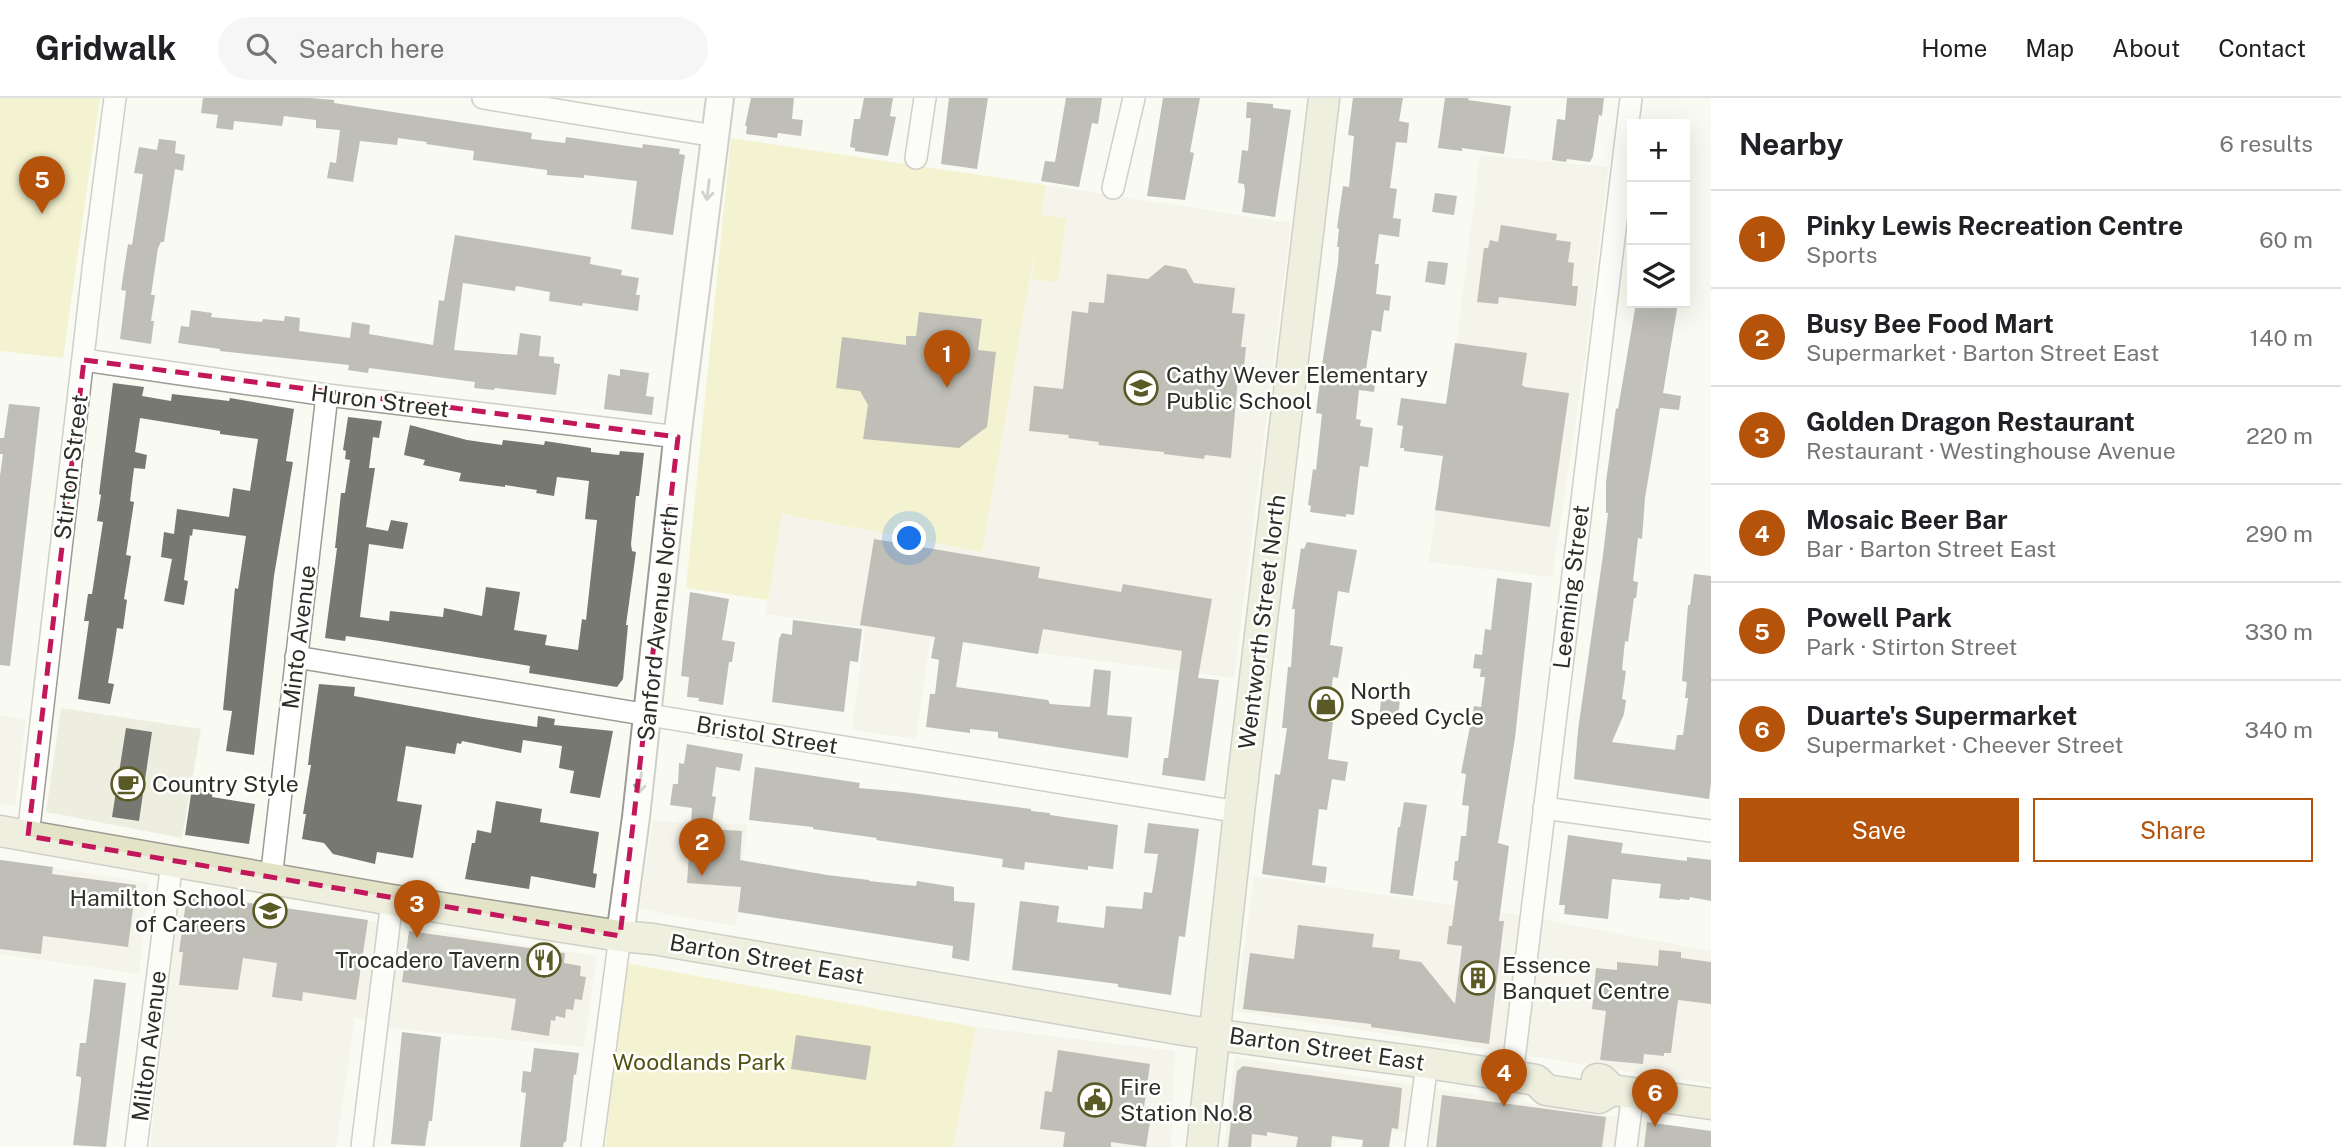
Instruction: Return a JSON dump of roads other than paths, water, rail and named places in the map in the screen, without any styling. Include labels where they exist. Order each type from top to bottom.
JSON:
[{"type":"main road","name":"Wentworth Street North","points":[[1202,1147],[1324,98]]},
{"type":"main road","name":"Barton Street East","points":[[14,834],[392,900],[653,939],[912,985],[1215,1034],[1524,1078],[1549,1072],[1602,1080],[1622,1091],[1711,1104]]},
{"type":"street","name":"Stirton Street","points":[[14,834],[84,360],[115,98]]},
{"type":"street","points":[[483,98],[715,136]]},
{"type":"street","name":"Sanford Avenue North","points":[[593,1147],[648,716],[678,437],[720,98]]},
{"type":"street","points":[[916,158],[925,98]]},
{"type":"street","points":[[1114,188],[1133,98]]},
{"type":"street","name":"Leeming Street","points":[[1524,1078],[1544,808],[1631,98]]},
{"type":"street","name":"Huron Street","points":[[84,360],[327,395],[678,437]]},
{"type":"street","name":"Minto Avenue","points":[[271,878],[327,395]]},
{"type":"street","name":"Bristol Street","points":[[296,657],[1239,812]]},
{"type":"street","points":[[1544,808],[1711,831]]},
{"type":"street","name":"Milton Avenue","points":[[136,1147],[172,862]]},
{"type":"street","points":[[362,1147],[392,900]]},
{"type":"street","points":[[1416,1147],[1427,1063]]},
{"type":"street","points":[[1622,1091],[1626,1147]]},
{"type":"place","name":"Powell Park","points":[[42,214]]},
{"type":"place","name":"Pinky Lewis Recreation Centre","points":[[947,388]]},
{"type":"place","name":"Cathy Wever Elementary Public School","points":[[1141,388]]},
{"type":"place","name":"North Speed Cycle","points":[[1326,704]]},
{"type":"place","name":"Country Style","points":[[128,784]]},
{"type":"place","name":"Busy Bee Food Mart","points":[[702,876]]},
{"type":"place","name":"Hamilton School of Careers","points":[[270,911]]},
{"type":"place","name":"Golden Dragon Restaurant","points":[[417,938]]},
{"type":"place","name":"Trocadero Tavern","points":[[544,960]]},
{"type":"place","name":"Essence Banquet Centre","points":[[1478,978]]},
{"type":"place","name":"Fire Station No.8","points":[[1095,1100]]},
{"type":"place","name":"Mosaic Beer Bar","points":[[1504,1107]]},
{"type":"place","name":"Duarte's Supermarket","points":[[1655,1127]]},
{"type":"park label","name":"Woodlands Park","points":[[699,1062]]}]
